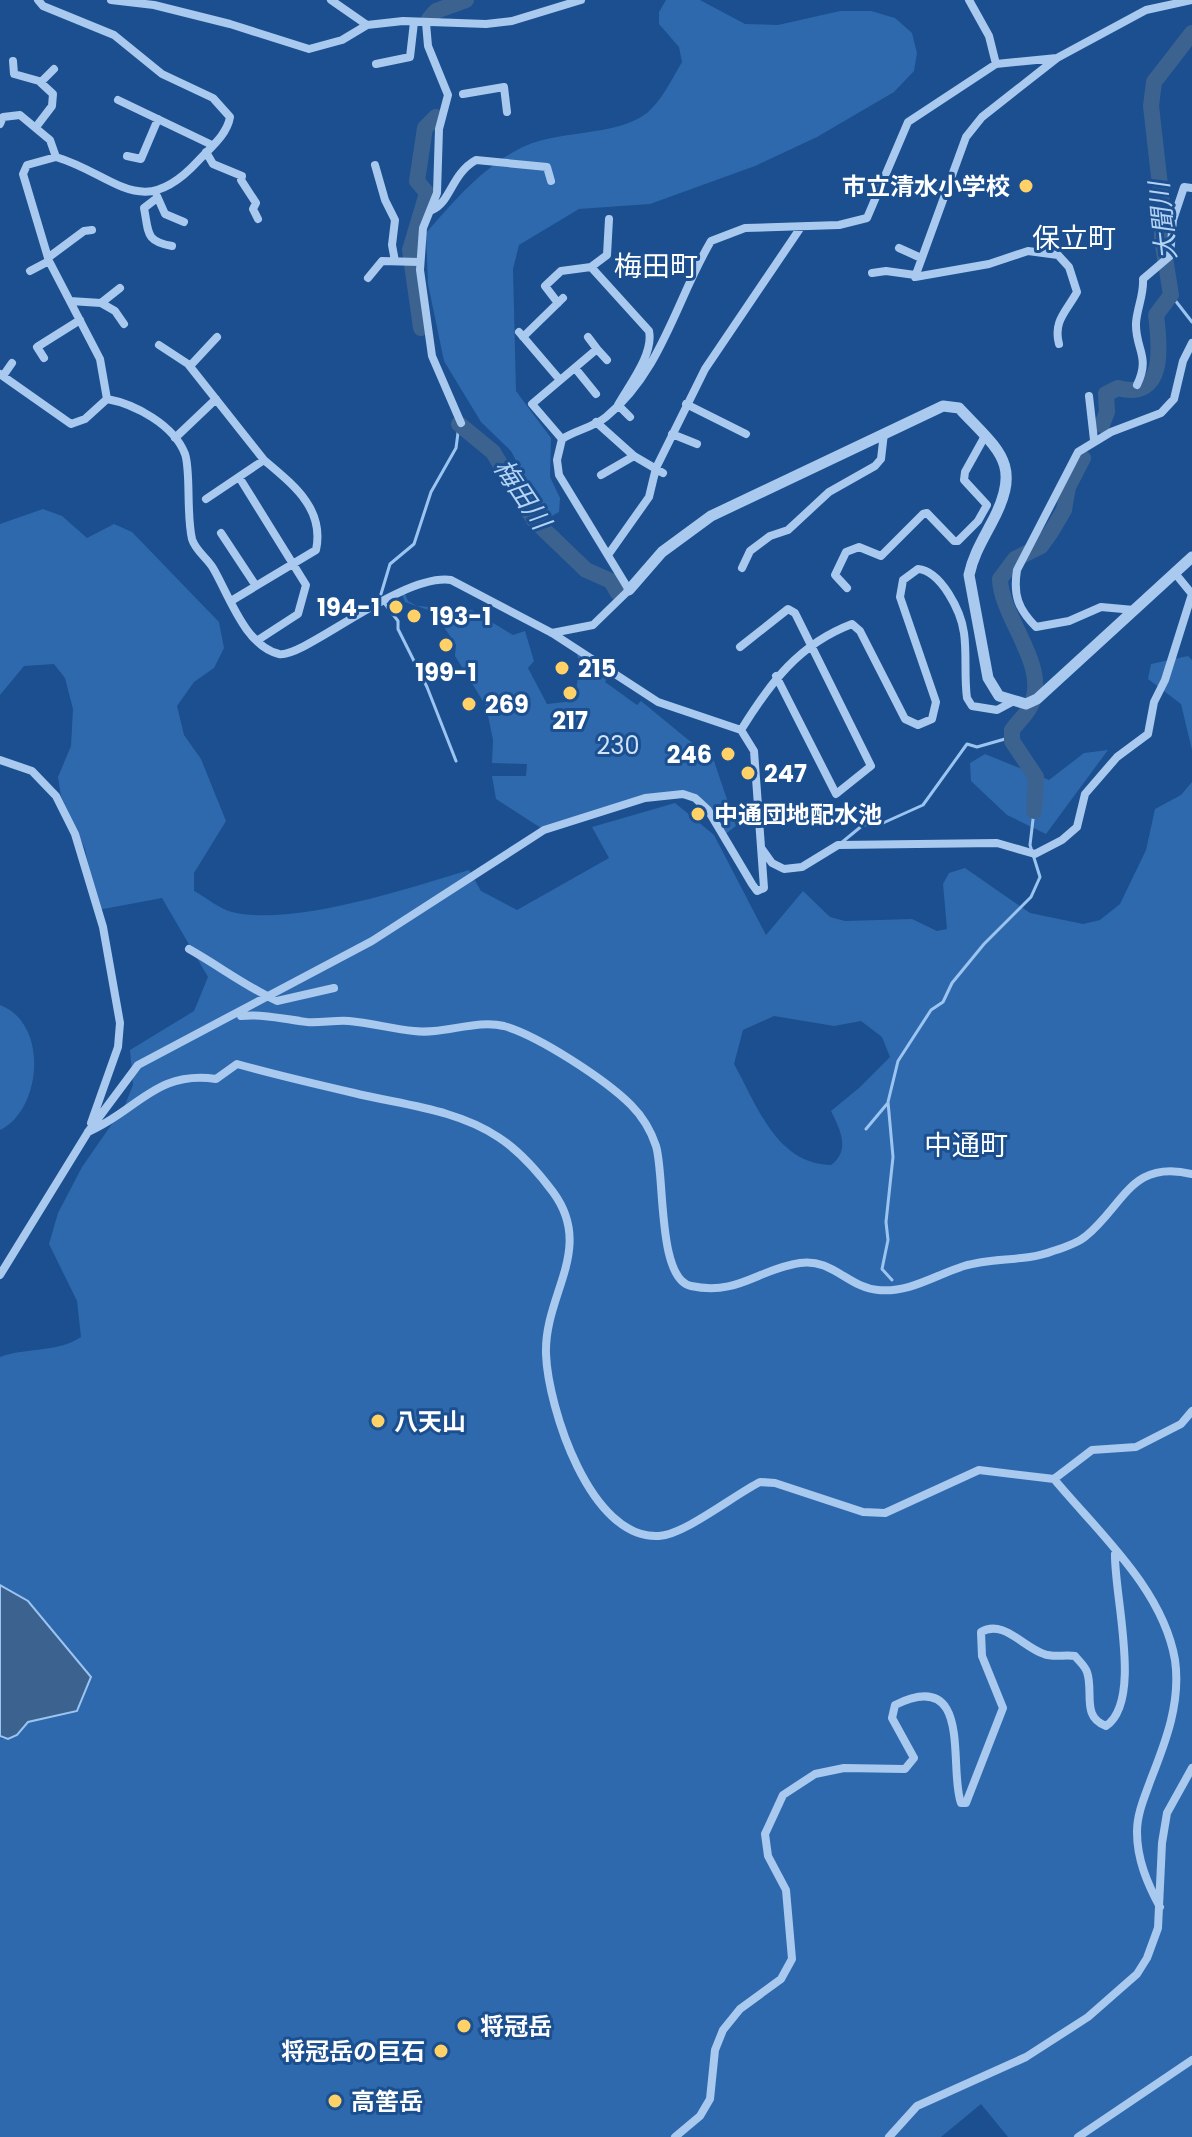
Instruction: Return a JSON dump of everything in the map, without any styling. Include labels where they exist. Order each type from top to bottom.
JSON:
[{"type":"street","points":[[38,0],[43,6],[114,35],[162,74],[213,98],[230,117],[227,129],[187,173],[144,208],[150,238],[155,243],[172,246]]},
{"type":"street","points":[[111,0],[154,5],[309,49],[342,40],[367,25],[512,21],[581,0]]},
{"type":"street","points":[[331,0],[367,25]]},
{"type":"street","points":[[969,0],[989,36],[996,64]]},
{"type":"street","points":[[915,275],[966,137],[982,117],[1057,58],[1146,10],[1192,0]]},
{"type":"street","points":[[376,64],[410,57],[414,22]]},
{"type":"street","points":[[426,23],[428,46],[448,95],[448,106],[439,129],[437,193],[423,228],[419,262],[432,356],[461,423]]},
{"type":"street","points":[[562,439],[596,422],[618,405],[652,365],[711,241],[745,228],[839,225],[867,218],[908,122],[996,64],[1057,58]]},
{"type":"street","points":[[13,61],[14,74],[41,82],[57,92],[52,106],[36,127]]},
{"type":"street","points":[[41,82],[54,69]]},
{"type":"street","points":[[448,106],[466,91],[504,87],[507,112]]},
{"type":"street","points":[[118,100],[209,149],[213,164],[242,176],[256,203],[253,209],[258,219]]},
{"type":"street","points":[[0,124],[3,117],[20,115],[50,140],[56,157]]},
{"type":"street","points":[[127,156],[141,159],[158,119]]},
{"type":"street","points":[[107,399],[100,359],[49,259],[23,174],[27,165],[56,157],[115,185],[158,195]]},
{"type":"street","points":[[432,210],[444,202],[458,172],[476,160],[547,167],[551,181]]},
{"type":"street","points":[[375,165],[385,200],[395,220],[395,261]]},
{"type":"street","points":[[1137,385],[1144,371],[1144,353],[1136,328],[1144,297],[1143,279],[1146,273],[1167,262],[1178,200],[1184,187],[1192,188]]},
{"type":"street","points":[[158,195],[165,214],[184,222]]},
{"type":"street","points":[[560,380],[521,334],[559,306],[561,300],[545,286],[567,269],[591,267],[607,255],[609,219]]},
{"type":"street","points":[[608,555],[649,497],[672,434],[705,369],[801,227]]},
{"type":"street","points":[[30,271],[84,231],[92,230]]},
{"type":"street","points":[[899,248],[921,258]]},
{"type":"street","points":[[872,273],[886,271],[915,275],[975,267],[1028,251],[1058,255],[1069,267],[1077,292],[1055,329],[1059,344]]},
{"type":"street","points":[[368,278],[382,261],[419,262]]},
{"type":"street","points":[[591,267],[649,331],[651,339],[618,405]]},
{"type":"street","points":[[101,303],[120,288]]},
{"type":"street","points":[[70,301],[101,303],[115,311],[124,324]]},
{"type":"street","points":[[44,358],[35,343],[80,320]]},
{"type":"street","points":[[190,366],[217,337]]},
{"type":"street","points":[[588,337],[607,360]]},
{"type":"street","points":[[1134,610],[1101,607],[1069,621],[1036,627],[1021,612],[1014,589],[1017,570],[1078,452],[1094,440],[1161,413],[1174,399],[1183,361],[1192,343]]},
{"type":"street","points":[[159,345],[190,366],[264,460],[308,497],[318,539],[316,550],[231,601]]},
{"type":"street","points":[[562,439],[532,404],[597,349]]},
{"type":"street","points":[[12,363],[2,375],[71,424],[85,419],[107,399]]},
{"type":"street","points":[[575,368],[591,392]]},
{"type":"street","points":[[1089,396],[1094,440]]},
{"type":"street","points":[[107,399],[127,403],[175,438],[186,456],[186,513],[194,544],[212,566],[258,640],[281,655],[293,653],[344,620],[401,592],[432,581],[452,578],[526,621],[574,631],[593,625],[662,552],[711,516],[884,433],[950,406],[959,408],[1006,465],[1009,483],[1000,509],[972,560],[969,575],[988,678],[999,696],[1012,702]]},
{"type":"street","points":[[175,438],[216,399]]},
{"type":"street","points":[[686,404],[746,434]]},
{"type":"street","points":[[618,405],[630,417]]},
{"type":"street","points":[[596,422],[634,456],[660,470]]},
{"type":"street","points":[[742,568],[750,551],[770,536],[788,530],[829,492],[875,466],[881,459],[884,433]]},
{"type":"street","points":[[672,434],[697,444]]},
{"type":"street","points":[[847,588],[835,575],[846,552],[859,547],[881,556],[927,513],[954,541],[958,541],[978,521],[987,505],[964,480],[965,472],[985,436]]},
{"type":"street","points":[[562,439],[557,460],[559,475],[629,590]]},
{"type":"street","points":[[601,475],[634,456]]},
{"type":"street","points":[[206,499],[264,460]]},
{"type":"street","points":[[239,477],[306,585],[298,614],[258,640]]},
{"type":"street","points":[[221,533],[256,586]]},
{"type":"street","points":[[741,730],[776,676],[811,643],[852,624],[860,631],[905,719],[911,725],[928,723],[936,712],[936,702],[900,597],[908,573],[925,570],[935,574],[943,584],[964,631],[967,698],[972,706],[990,710],[1012,702],[1032,702],[1192,557]]},
{"type":"street","points":[[761,848],[772,863],[784,869],[802,867],[838,845],[997,843],[1035,854],[1062,840],[1077,827],[1085,794],[1117,757],[1148,734],[1154,702],[1165,680],[1192,594],[1174,572]]},
{"type":"street","points":[[740,647],[788,609],[795,613],[871,766],[836,794],[776,676]]},
{"type":"street","points":[[0,1275],[88,1132],[138,1065],[236,1016],[386,933],[549,827],[645,798],[683,794],[695,798],[708,810],[752,884],[761,891],[765,881],[754,751],[741,730],[658,702],[604,664],[578,652],[554,627]]},
{"type":"street","points":[[0,760],[32,771],[56,796],[75,834],[103,927],[120,1023],[118,1047],[88,1132]]},
{"type":"street","points":[[189,949],[230,977],[267,992],[277,1001],[334,988]]},
{"type":"street","points":[[236,1016],[272,1014],[308,1022],[348,1021],[414,1031],[502,1026],[601,1079],[620,1094],[648,1125],[656,1147],[663,1186],[665,1237],[672,1266],[680,1281],[686,1285],[728,1288],[801,1262],[828,1266],[871,1289],[915,1286],[963,1266],[1052,1252],[1085,1237],[1136,1181],[1156,1172],[1192,1174]]},
{"type":"street","points":[[88,1132],[157,1087],[184,1077],[216,1079],[237,1064],[438,1111],[497,1136],[521,1155],[544,1181],[570,1225],[568,1263],[549,1322],[546,1351],[567,1445],[586,1484],[606,1509],[643,1534],[664,1536],[760,1482],[775,1483],[863,1512],[885,1513],[979,1470],[1054,1479],[1144,1586],[1170,1641],[1175,1662],[1171,1728],[1140,1806],[1137,1830],[1144,1874],[1160,1907]]},
{"type":"street","points":[[0,1266],[15,1253]]},
{"type":"street","points":[[1054,1479],[1092,1450],[1136,1447],[1181,1424],[1192,1411]]},
{"type":"street","points":[[675,2137],[700,2116],[710,2099],[715,2050],[723,2030],[740,2009],[781,1979],[792,1959],[786,1890],[768,1856],[765,1834],[783,1795],[793,1785],[815,1774],[844,1768],[905,1769],[914,1758],[892,1718],[893,1712],[895,1705],[925,1695],[944,1706],[952,1724],[959,1761],[958,1796],[961,1803],[966,1803],[1003,1708],[982,1656],[981,1632],[985,1629],[1002,1630],[1043,1654],[1075,1656],[1087,1670],[1090,1711],[1098,1723],[1106,1726],[1116,1719],[1125,1680],[1114,1583],[1115,1553]]},
{"type":"street","points":[[889,2137],[917,2106],[1026,2057],[1088,2017],[1122,1989],[1147,1958],[1158,1928],[1162,1843],[1167,1813],[1192,1768]]},
{"type":"street","points":[[1078,2137],[1192,2060]]},
{"type":"green space","points":[[666,0],[700,0],[745,24],[778,25],[840,11],[871,11],[895,18],[912,33],[917,53],[914,71],[894,92],[817,137],[755,166],[650,204],[579,209],[519,245],[513,269],[516,391],[551,438],[550,477],[560,498],[559,512],[543,521],[515,477],[522,472],[511,451],[481,422],[444,361],[428,284],[426,233],[479,177],[517,150],[549,138],[619,126],[647,113],[682,62],[679,47],[659,24],[659,12]]},
{"type":"green space","points":[[43,509],[62,516],[87,538],[114,524],[132,532],[219,622],[224,648],[214,668],[194,682],[177,706],[184,735],[201,759],[226,821],[194,873],[194,891],[232,912],[257,915],[317,910],[384,895],[469,870],[481,891],[517,910],[609,858],[592,827],[675,803],[714,835],[766,935],[803,891],[830,917],[845,921],[912,919],[937,931],[947,929],[943,884],[949,873],[965,868],[1030,913],[1083,924],[1100,920],[1120,904],[1146,850],[1155,809],[1181,795],[1192,782],[1192,2137],[1008,2137],[981,2104],[941,2137],[0,2137],[0,1736],[2,1739],[17,1735],[28,1722],[76,1711],[29,1601],[0,1585],[0,1357],[52,1348],[81,1337],[77,1301],[49,1244],[58,1213],[82,1167],[125,1105],[133,1085],[130,1050],[194,1011],[208,977],[162,898],[98,910],[85,849],[61,796],[58,777],[71,746],[73,709],[65,678],[54,664],[24,666],[0,695],[0,524]],"holes":[[[774,1016],[834,1026],[861,1021],[882,1037],[890,1057],[831,1111],[842,1139],[841,1153],[831,1165],[796,1155],[782,1143],[760,1114],[734,1064],[743,1030]]]},
{"type":"green space","name":"230","points":[[404,591],[408,601],[417,606],[472,610],[513,635],[525,631],[534,661],[528,668],[547,704],[574,701],[580,667],[577,654],[609,674],[605,682],[637,705],[641,701],[714,761],[736,826],[724,835],[695,798],[668,794],[544,830],[496,799],[492,776],[526,776],[527,764],[492,763],[493,740],[486,706],[455,656],[456,645],[434,612],[405,602],[401,592]]},
{"type":"green space","points":[[1188,656],[1192,660],[1192,750],[1181,704],[1148,679],[1151,664]]},
{"type":"green space","points":[[1108,750],[1046,834],[1007,815],[971,781],[970,763],[985,754],[1049,780],[1084,753]]},
{"type":"green space","points":[[0,1005],[16,1015],[27,1029],[33,1047],[34,1067],[25,1105],[14,1120],[0,1130]]},
{"type":"shaded area","points":[[0,1585],[28,1601],[91,1677],[77,1711],[28,1722],[17,1735],[8,1739],[0,1736]]},
{"type":"waterway","name":"梅田川","points":[[429,19],[436,11],[466,0]]},
{"type":"waterway","name":"大聞川","points":[[1102,425],[1107,412],[1106,394],[1118,388],[1134,390],[1145,386],[1156,368],[1156,315],[1171,295],[1162,239],[1162,203],[1151,106],[1154,82],[1192,33]]},
{"type":"waterway","name":"梅田川","points":[[421,328],[410,250],[427,193],[417,181],[425,128],[436,117]]},
{"type":"waterway","points":[[1171,295],[1192,322]]},
{"type":"waterway","name":"梅田川","points":[[459,424],[493,452],[534,520],[586,570],[611,581],[618,593]]},
{"type":"waterway","points":[[381,594],[390,564],[414,544],[431,492],[456,448],[459,425]]},
{"type":"waterway","name":"大聞川","points":[[1034,811],[1036,777],[1012,741],[1012,730],[1031,705],[1035,690],[1034,674],[1002,594],[1000,579],[1015,559],[1041,546],[1051,532],[1064,510],[1068,487],[1083,458]]},
{"type":"waterway","points":[[385,604],[398,621],[398,629],[427,687],[456,761]]},
{"type":"waterway","points":[[841,843],[863,825],[883,823],[923,805],[967,744],[977,747],[1012,737]]},
{"type":"waterway","points":[[892,1280],[882,1269],[888,1240],[886,1222],[893,1157],[888,1102],[898,1061],[931,1010],[943,1002],[952,983],[984,944],[1031,897],[1040,877],[1030,845],[1034,811]]},
{"type":"waterway","points":[[866,1129],[887,1104]]},
{"type":"place","name":"市立清水小学校","points":[[1026,186]]},
{"type":"place","name":"194-1","points":[[396,607]]},
{"type":"place","name":"193-1","points":[[414,616]]},
{"type":"place","name":"199-1","points":[[446,645]]},
{"type":"place","name":"215","points":[[562,668]]},
{"type":"place","name":"217","points":[[570,693]]},
{"type":"place","name":"269","points":[[469,704]]},
{"type":"place","name":"246","points":[[728,754]]},
{"type":"place","name":"247","points":[[748,773]]},
{"type":"place","name":"中通団地配水池","points":[[698,814]]},
{"type":"place","name":"八天山","points":[[378,1421]]},
{"type":"place","name":"将冠岳","points":[[464,2026]]},
{"type":"place","name":"将冠岳の巨石","points":[[441,2051]]},
{"type":"place","name":"高筈岳","points":[[335,2101]]},
{"type":"district","name":"保立町","points":[[1074,238]]},
{"type":"district","name":"梅田町","points":[[656,266]]},
{"type":"district","name":"中通町","points":[[966,1145]]}]
